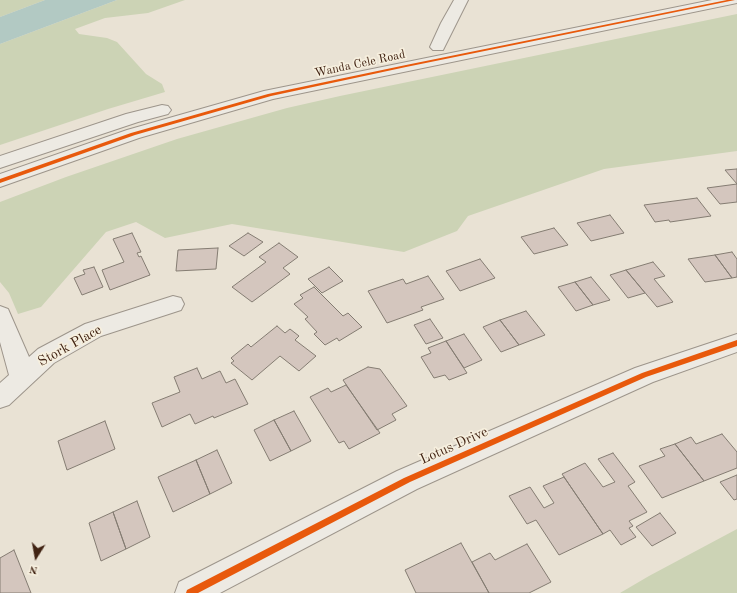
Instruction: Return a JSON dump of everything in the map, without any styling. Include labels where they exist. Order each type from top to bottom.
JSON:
[{"type":"street","points":[[438,47],[448,23],[461,0]]},
{"type":"street","name":"Wanda Cele Road","points":[[0,162],[132,118],[254,85],[669,0]]},
{"type":"street","name":"Wanda Cele Road","points":[[0,181],[133,134],[270,95],[421,62],[733,0]]},
{"type":"street","name":"Stork Place","points":[[0,398],[46,356],[92,330],[173,304]]},
{"type":"street","points":[[0,315],[14,347],[22,377]]},
{"type":"street","name":"Lotus Drive","points":[[190,593],[407,480],[644,375],[737,343]]},
{"type":"green space","points":[[0,0],[45,0],[0,17]]},
{"type":"green space","points":[[117,0],[185,0],[148,13],[105,18],[75,29],[79,34],[107,38],[117,42],[146,74],[162,84],[165,92],[108,109],[0,145],[0,44]]},
{"type":"green space","points":[[737,14],[737,151],[604,169],[468,216],[457,231],[404,252],[232,224],[165,238],[136,222],[106,232],[41,307],[18,314],[9,293],[0,282],[0,202],[66,177],[177,139],[287,108]]},
{"type":"green space","points":[[737,529],[737,593],[620,593],[649,576]]},
{"type":"water","points":[[45,0],[117,0],[0,44],[0,17]]},
{"type":"building","points":[[737,169],[737,184],[725,170]]},
{"type":"building","points":[[737,184],[737,202],[720,204],[707,188]]},
{"type":"building","points":[[697,198],[711,216],[670,222],[669,220],[655,222],[644,205]]},
{"type":"building","points":[[610,215],[624,233],[591,241],[577,223]]},
{"type":"building","points":[[554,228],[568,245],[534,254],[521,237]]},
{"type":"building","points":[[132,233],[141,252],[137,253],[139,257],[141,256],[150,275],[110,290],[102,270],[124,262],[113,239]]},
{"type":"building","points":[[248,233],[263,242],[244,256],[229,246]]},
{"type":"building","points":[[279,243],[298,257],[283,268],[290,274],[252,302],[232,287],[266,262],[259,257]]},
{"type":"building","points":[[218,248],[216,269],[176,271],[178,250]]},
{"type":"building","points":[[732,252],[737,259],[737,277],[732,278],[715,255]]},
{"type":"building","points":[[715,255],[732,278],[705,282],[688,259]]},
{"type":"building","points":[[480,259],[495,278],[460,291],[446,271]]},
{"type":"building","points":[[653,262],[665,276],[654,279],[673,302],[657,307],[626,270]]},
{"type":"building","points":[[94,267],[103,287],[82,295],[74,278],[85,274],[83,270]]},
{"type":"building","points":[[329,267],[343,281],[322,293],[308,279]]},
{"type":"building","points":[[626,270],[645,293],[628,298],[610,275]]},
{"type":"building","points":[[428,276],[444,299],[421,307],[423,310],[387,323],[368,291],[403,279],[406,284]]},
{"type":"building","points":[[591,277],[610,300],[593,305],[575,282]]},
{"type":"building","points":[[575,282],[593,305],[576,311],[558,287]]},
{"type":"building","points":[[314,287],[343,316],[348,313],[362,327],[339,341],[337,338],[325,345],[314,334],[317,332],[305,319],[308,317],[294,304],[303,298],[300,295]]},
{"type":"building","points":[[526,311],[545,335],[519,345],[500,320]]},
{"type":"building","points":[[430,319],[443,338],[426,344],[414,325]]},
{"type":"building","points":[[500,320],[519,345],[501,352],[483,327]]},
{"type":"building","points":[[277,326],[285,333],[290,329],[299,336],[295,340],[316,356],[299,371],[280,356],[252,380],[231,363],[234,361],[231,358],[248,344],[251,347]]},
{"type":"building","points":[[464,334],[482,360],[464,368],[446,341]]},
{"type":"building","points":[[446,341],[467,373],[449,380],[445,375],[434,378],[421,357],[431,353],[428,348]]},
{"type":"building","points":[[368,367],[380,369],[407,406],[392,414],[396,420],[377,430],[343,380]]},
{"type":"building","points":[[197,368],[202,379],[220,371],[226,383],[235,379],[248,404],[195,424],[190,414],[162,427],[152,403],[180,392],[174,377]]},
{"type":"building","points":[[346,385],[380,433],[349,449],[344,441],[339,443],[310,397],[328,388],[331,392]]},
{"type":"building","points":[[294,411],[311,441],[291,451],[274,420]]},
{"type":"building","points":[[274,420],[291,451],[270,461],[254,430]]},
{"type":"building","points":[[105,421],[115,449],[67,470],[58,441]]},
{"type":"building","points":[[722,434],[737,452],[737,468],[704,481],[675,444],[691,437],[696,444]]},
{"type":"building","points":[[675,444],[704,481],[662,498],[639,466],[665,456],[660,449]]},
{"type":"building","points":[[217,450],[232,483],[210,494],[196,460]]},
{"type":"building","points":[[613,453],[635,482],[628,486],[647,512],[629,521],[633,526],[629,528],[636,537],[621,545],[610,530],[603,534],[562,474],[585,463],[603,487],[615,482],[598,459]]},
{"type":"building","points":[[196,460],[210,494],[173,512],[158,477]]},
{"type":"building","points":[[737,475],[737,499],[734,500],[720,482]]},
{"type":"building","points":[[564,477],[603,534],[559,555],[536,520],[527,524],[509,496],[530,487],[544,508],[554,503],[543,486]]},
{"type":"building","points":[[137,501],[150,537],[126,549],[113,512]]},
{"type":"building","points":[[113,512],[126,549],[101,561],[89,523]]},
{"type":"building","points":[[660,513],[676,533],[652,546],[636,527]]},
{"type":"building","points":[[461,543],[489,593],[416,593],[405,570]]},
{"type":"building","points":[[527,544],[551,582],[529,593],[489,593],[472,562],[490,553],[495,560]]},
{"type":"building","points":[[14,550],[31,593],[0,593],[0,558]]},
{"type":"cycle path","points":[[0,181],[133,134],[270,95],[733,0]]},
{"type":"cycle path","points":[[190,593],[407,480],[644,375],[737,343]]}]
